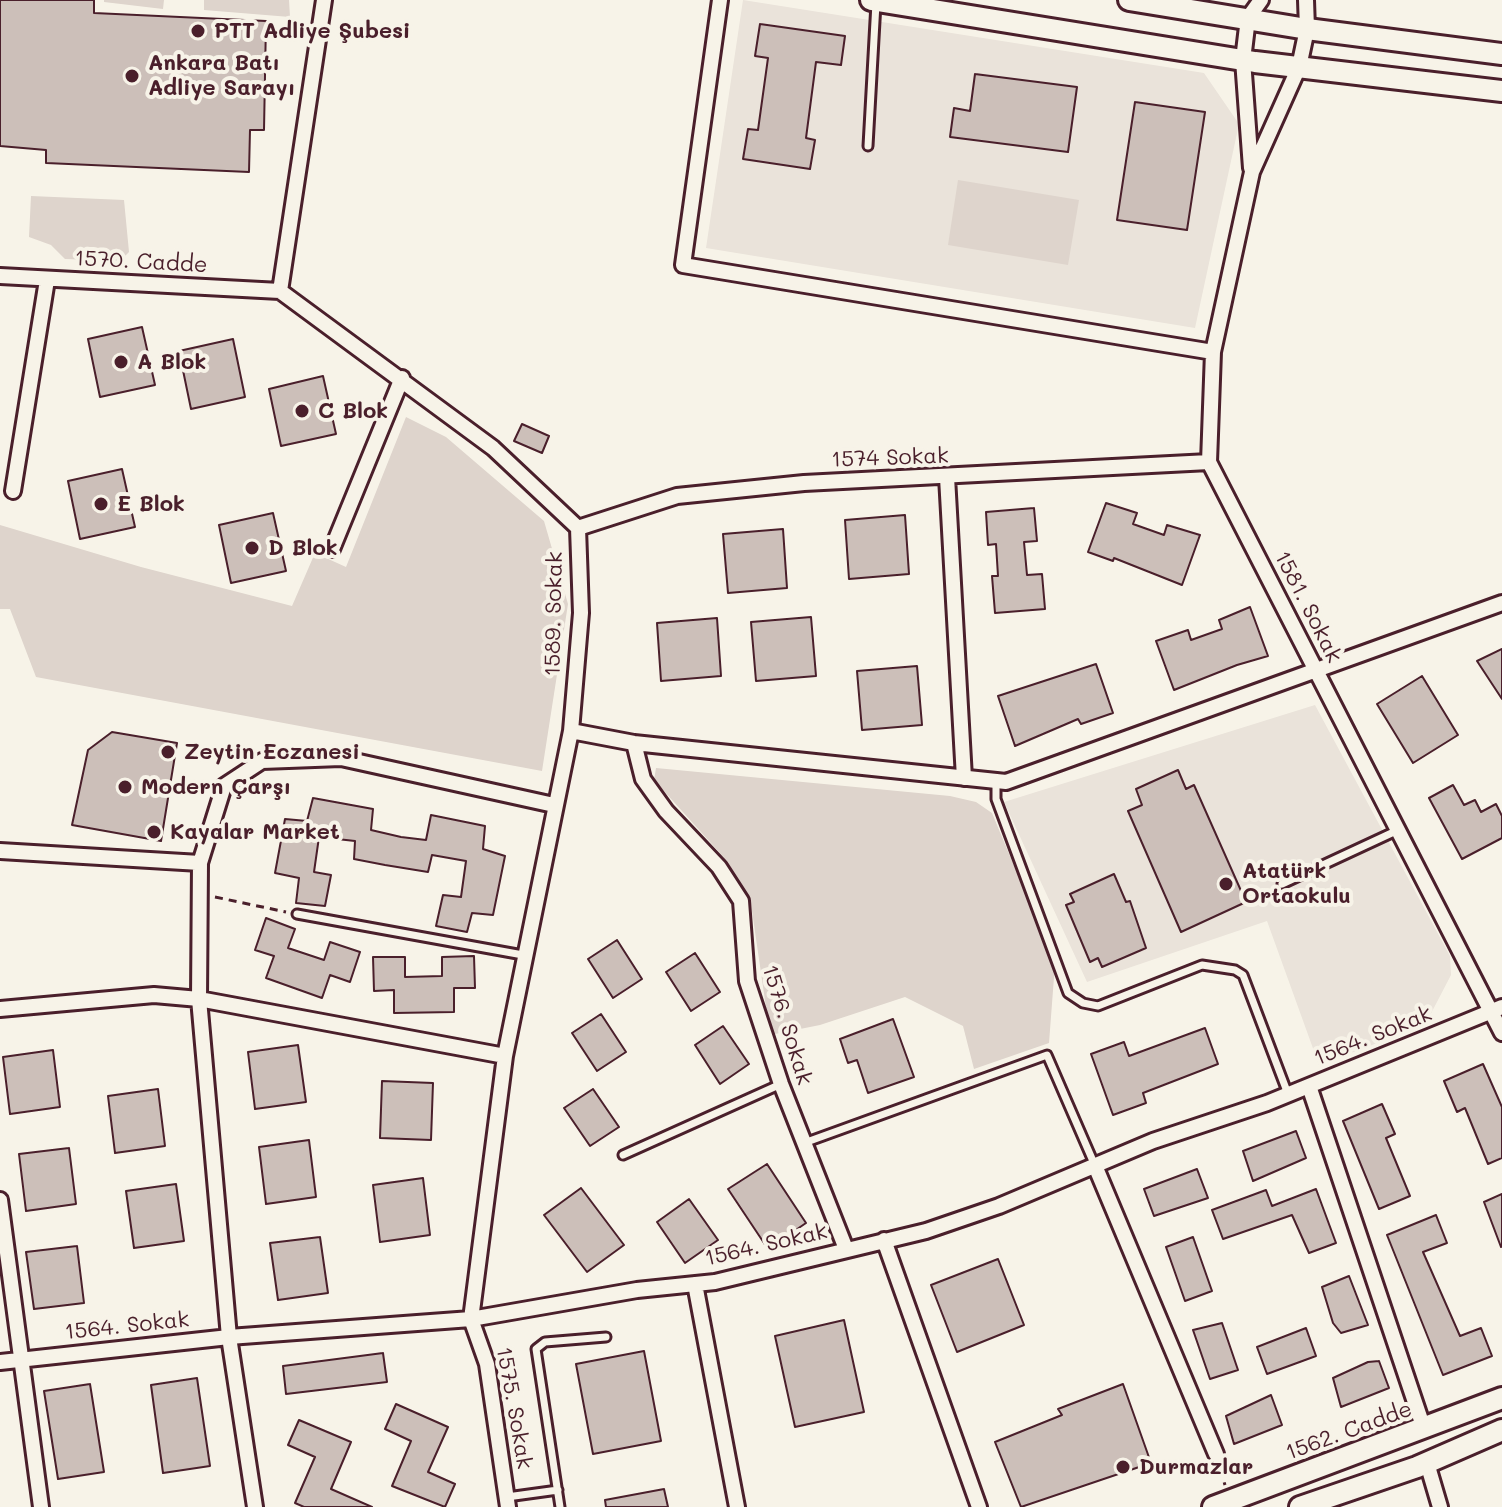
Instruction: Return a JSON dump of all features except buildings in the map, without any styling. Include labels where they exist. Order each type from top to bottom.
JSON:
[{"type":"main road","points":[[874,0],[1243,60],[1502,91]]},
{"type":"main road","points":[[1129,0],[1307,29],[1502,54]]},
{"type":"main road","name":"1562. Cadde","points":[[1221,1504],[1502,1398]]},
{"type":"main road","points":[[1300,1507],[1427,1463],[1502,1430]]},
{"type":"street","points":[[280,291],[324,0]]},
{"type":"street","points":[[720,0],[683,265],[1213,352]]},
{"type":"street","points":[[1252,172],[1243,60],[1248,18],[1261,0]]},
{"type":"street","points":[[1252,172],[1299,67],[1307,29],[1306,0]]},
{"type":"street","name":"1581. Sokak","points":[[1252,172],[1213,352],[1209,462],[1396,831],[1498,1009],[1502,1033]]},
{"type":"street","name":"1570. Cadde","points":[[0,276],[280,291]]},
{"type":"street","points":[[13,491],[47,280]]},
{"type":"street","name":"1589. Sokak","points":[[280,291],[493,448],[578,528],[581,613],[571,731],[523,955],[505,1056],[471,1319]]},
{"type":"street","points":[[332,549],[402,378]]},
{"type":"street","name":"1574 Sokak","points":[[578,528],[677,496],[804,483],[1209,462]]},
{"type":"street","points":[[947,477],[964,778]]},
{"type":"street","points":[[571,731],[634,743],[1006,782],[1502,603]]},
{"type":"street","name":"1576. Sokak","points":[[634,743],[643,779],[666,811],[719,867],[741,901],[747,981],[781,1084],[846,1249]]},
{"type":"street","points":[[255,1507],[229,1337],[199,999],[200,863],[224,786],[262,761],[341,758],[554,805]]},
{"type":"street","points":[[0,851],[200,863]]},
{"type":"street","points":[[0,1009],[154,995],[199,999],[505,1056]]},
{"type":"street","name":"1564. Sokak","points":[[0,1362],[229,1337],[471,1319],[695,1284],[926,1231],[1096,1168],[1153,1141],[1309,1086],[1498,1009]]},
{"type":"street","points":[[1309,1086],[1424,1429]]},
{"type":"street","points":[[1096,1168],[1216,1454]]},
{"type":"street","points":[[0,1200],[41,1507]]},
{"type":"street","points":[[884,1240],[979,1507]]},
{"type":"street","points":[[695,1284],[737,1507]]},
{"type":"street","name":"1575. Sokak","points":[[471,1319],[487,1364],[508,1502]]},
{"type":"street","points":[[1427,1463],[1440,1507]]},
{"type":"lane","points":[[868,146],[874,0]]},
{"type":"lane","points":[[996,781],[996,799],[1068,993],[1083,1003],[1098,1006],[1202,965],[1235,970],[1243,975],[1288,1094]]},
{"type":"lane","points":[[1282,884],[1396,831]]},
{"type":"lane","points":[[297,914],[523,955]]},
{"type":"lane","points":[[804,1143],[1047,1055],[1096,1168]]},
{"type":"lane","points":[[623,1155],[781,1084]]},
{"type":"lane","points":[[560,1507],[536,1349],[545,1342],[606,1337]]},
{"type":"lane","points":[[508,1502],[558,1490]]},
{"type":"path","points":[[199,894],[297,914]]},
{"type":"path","points":[[1216,1454],[1221,1504]]},
{"type":"shaded area","points":[[104,0],[164,0],[163,9]]},
{"type":"shaded area","points":[[204,0],[289,0],[290,17],[204,10]]},
{"type":"shaded area","points":[[743,0],[1204,73],[1239,124],[1195,328],[706,248]]},
{"type":"shaded area","points":[[958,180],[1079,200],[1068,265],[948,245]]},
{"type":"shaded area","points":[[31,196],[124,200],[129,252],[120,261],[65,259],[51,245],[29,237]]},
{"type":"shaded area","points":[[406,417],[446,437],[544,521],[568,604],[542,771],[36,677],[10,609],[0,609],[0,525],[141,567],[292,606],[315,553],[346,567]]},
{"type":"shaded area","name":"Atatürk Ortaokulu","points":[[1315,705],[1450,956],[1451,975],[1425,1025],[1319,1065],[1267,921],[1087,982],[1004,802]]},
{"type":"shaded area","points":[[656,768],[950,796],[976,802],[992,813],[1055,964],[1049,1043],[974,1069],[963,1026],[905,997],[820,1025],[770,1035],[751,904],[728,862],[654,780]]},
{"type":"place","name":"PTT Adliye Şubesi","points":[[198,31]]},
{"type":"place","name":"Ankara Batı Adliye Sarayı","points":[[132,76]]},
{"type":"place","name":"A Blok","points":[[121,362]]},
{"type":"place","name":"C Blok","points":[[302,411]]},
{"type":"place","name":"E Blok","points":[[101,504]]},
{"type":"place","name":"D Blok","points":[[252,548]]},
{"type":"place","name":"Zeytin Eczanesi","points":[[168,752]]},
{"type":"place","name":"Modern Çarşı","points":[[125,787]]},
{"type":"place","name":"Kayalar Market","points":[[154,832]]},
{"type":"place","name":"Atatürk Ortaokulu","points":[[1226,884]]},
{"type":"place","name":"Durmazlar","points":[[1123,1467]]}]
